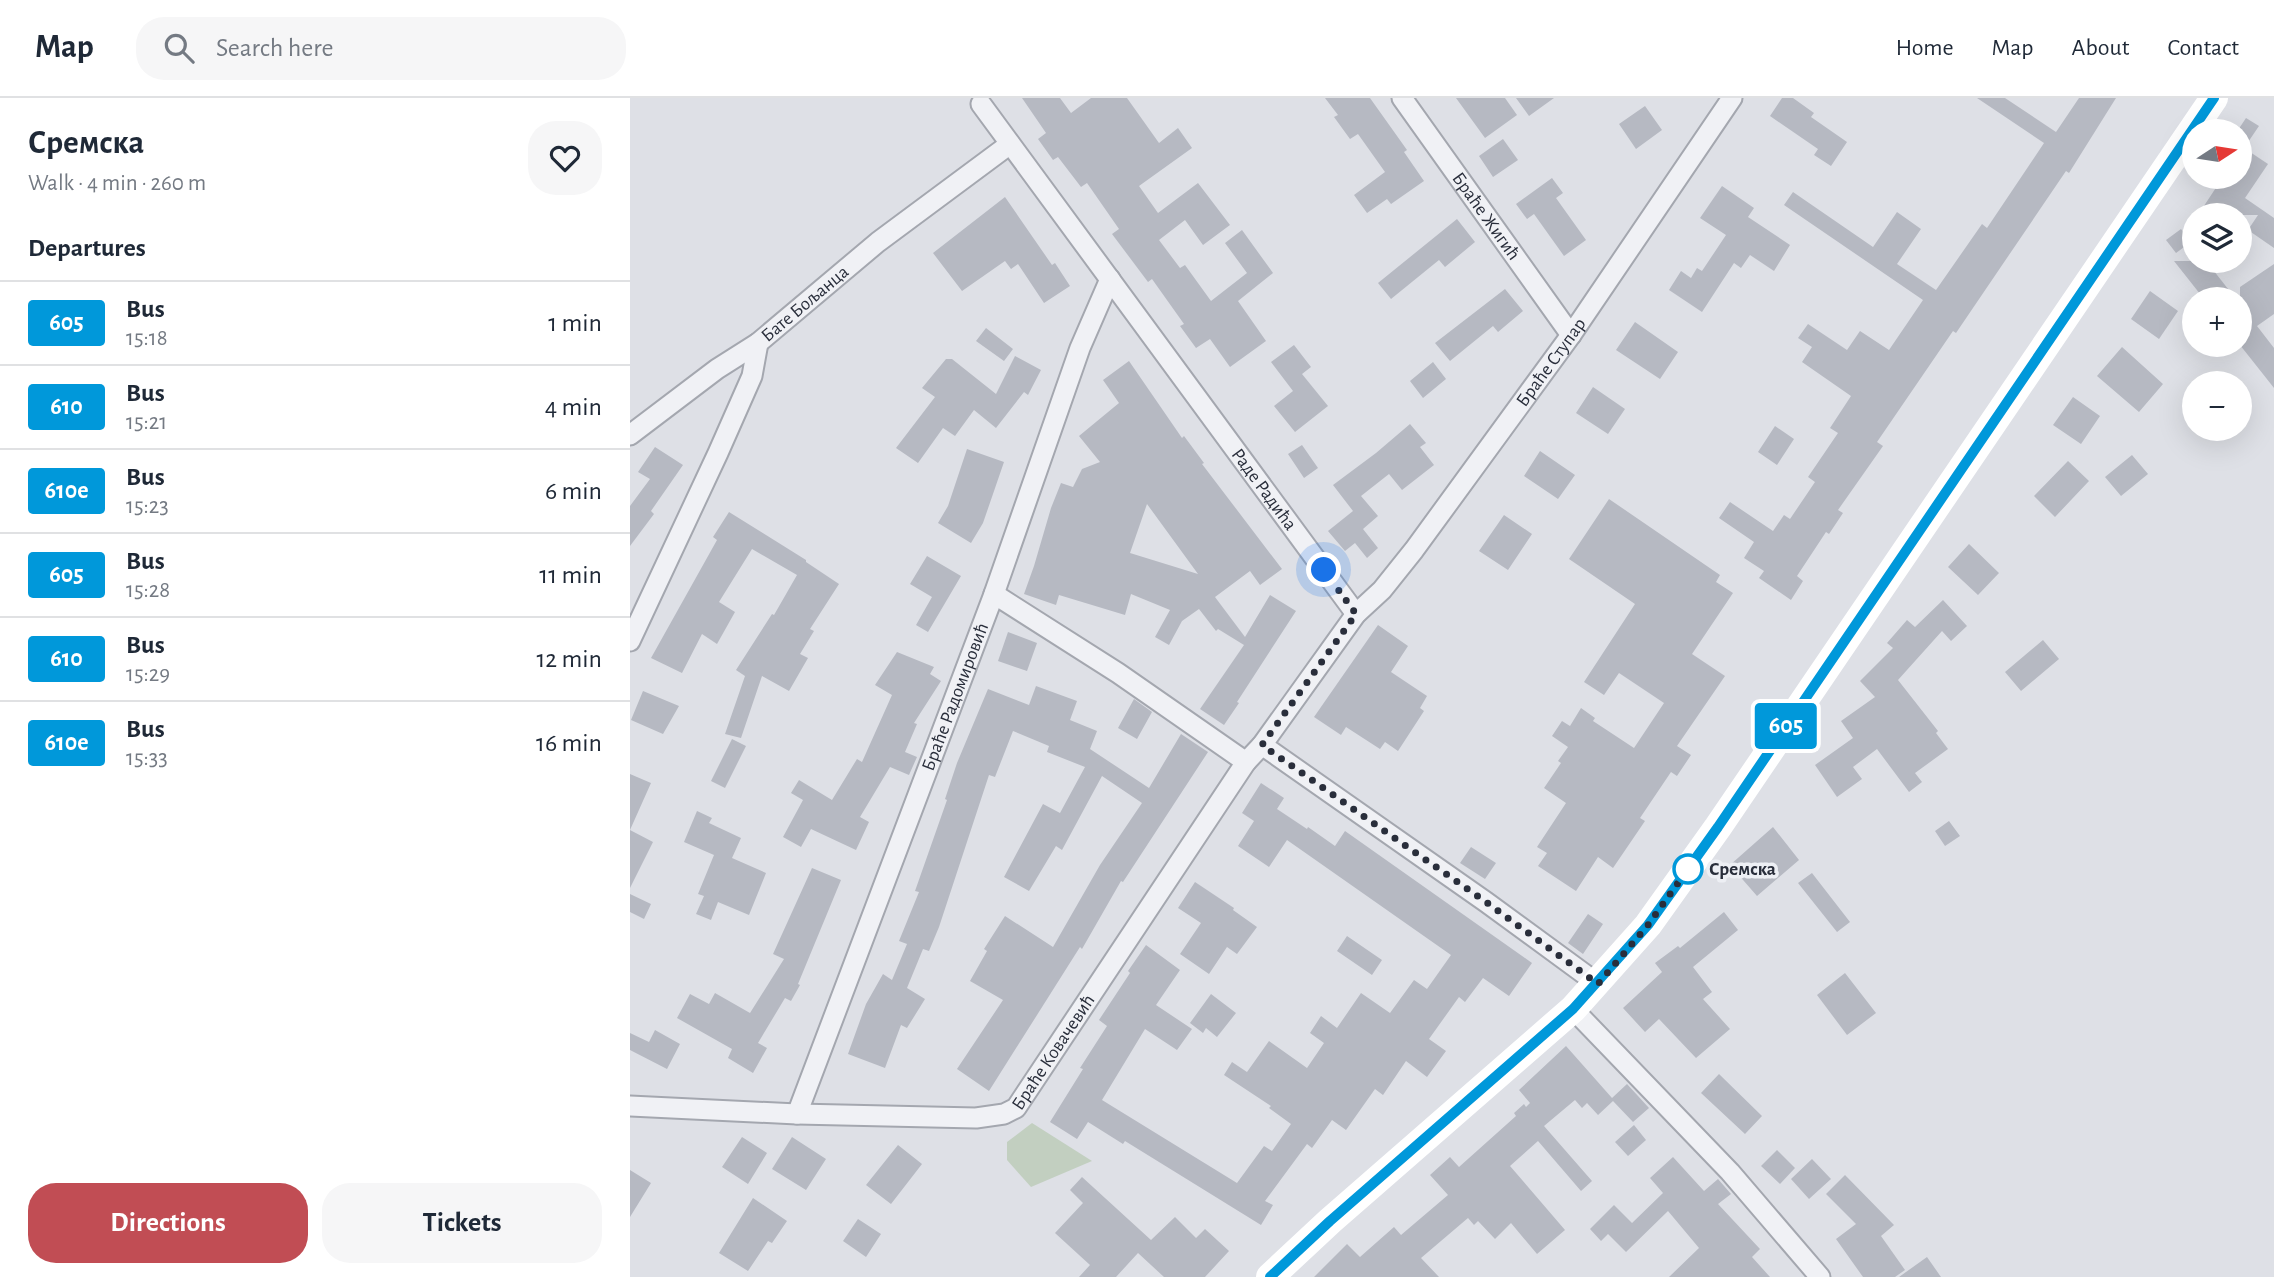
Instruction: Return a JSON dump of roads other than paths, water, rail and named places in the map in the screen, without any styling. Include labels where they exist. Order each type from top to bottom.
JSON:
[{"type":"main road","points":[[1270,1277],[1330,1221],[1573,1009],[1648,925],[1718,827],[2214,98]]},
{"type":"street","name":"Браће Жигић","points":[[1402,98],[1571,335]]},
{"type":"street","name":"Браће Ступар","points":[[1356,614],[1382,590],[1413,550],[1571,335],[1732,98]]},
{"type":"street","name":"Раде Радића","points":[[981,104],[1356,614]]},
{"type":"street","name":"Бате Бољанца","points":[[630,640],[752,376],[758,343],[878,242],[1010,145]]},
{"type":"street","name":"Браће Радомировић","points":[[797,1114],[994,594],[1080,348],[1110,279]]},
{"type":"street","points":[[630,435],[707,376],[758,343]]},
{"type":"street","points":[[994,594],[1118,673],[1246,762]]},
{"type":"street","points":[[1356,614],[1262,745],[1598,984]]},
{"type":"street","name":"Браће Ковачевић","points":[[630,1106],[797,1114],[975,1118],[1004,1114],[1016,1108],[1246,762],[1262,745]]},
{"type":"street","points":[[1573,1009],[1730,1172],[1820,1277]]},
{"type":"place","name":"Сремска","points":[[1688,869]]}]
